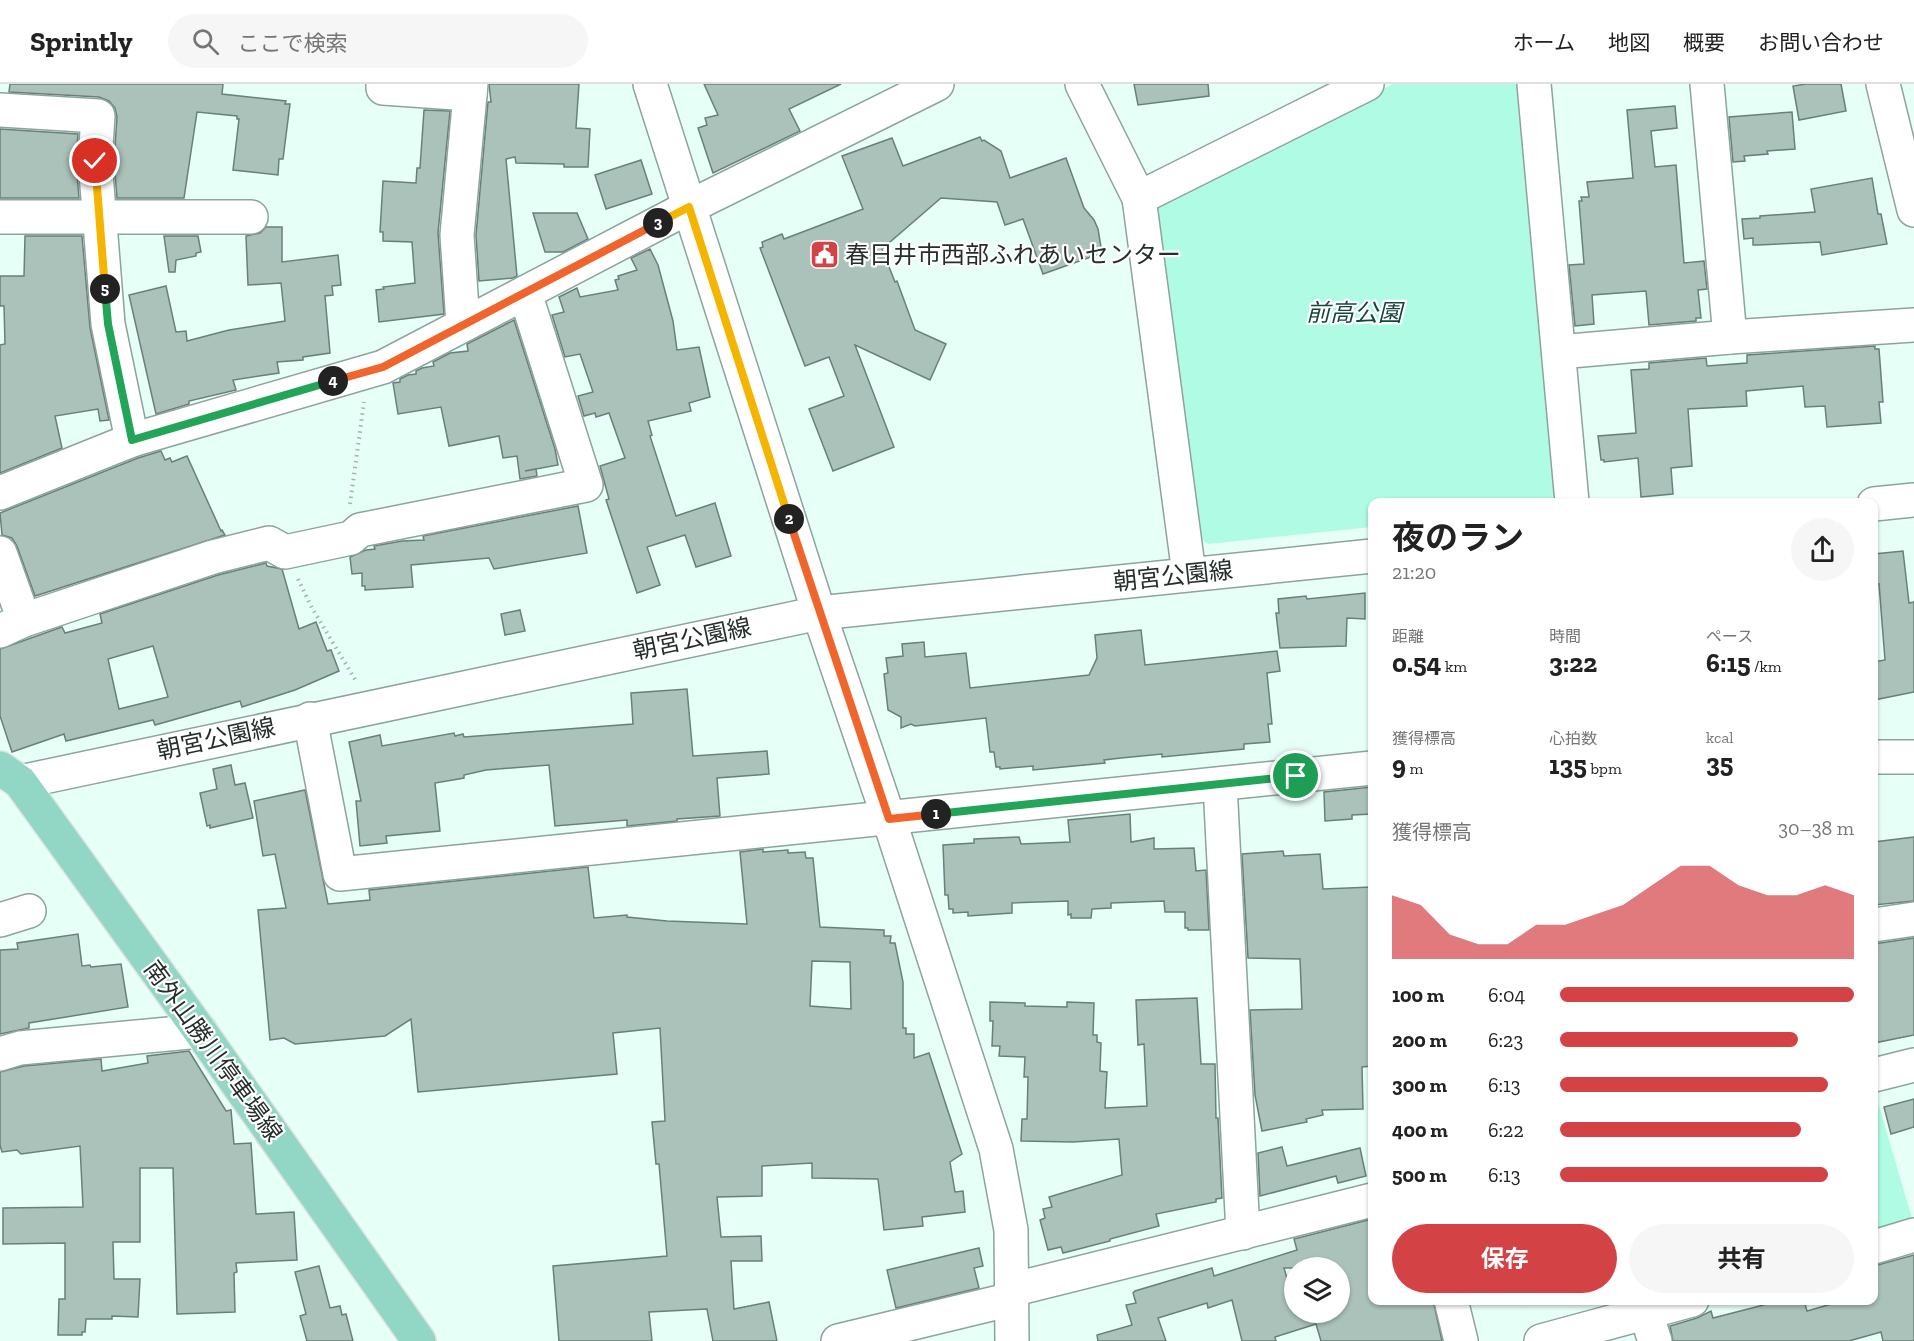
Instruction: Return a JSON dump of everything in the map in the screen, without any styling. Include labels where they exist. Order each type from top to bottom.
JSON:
[{"type":"main road","name":"南外山勝川停車場線","points":[[10,775],[200,1031],[419,1341]]},
{"type":"street","points":[[383,84],[383,88],[471,89],[457,235],[464,324]]},
{"type":"street","points":[[650,84],[819,613],[889,819],[996,1149],[1011,1230],[1012,1341]]},
{"type":"street","points":[[0,493],[132,440],[383,367],[689,207],[937,84]]},
{"type":"street","points":[[1082,84],[1139,198],[1189,574]]},
{"type":"street","points":[[1139,198],[1367,84]]},
{"type":"street","points":[[1534,84],[1572,498]]},
{"type":"street","points":[[1707,84],[1730,337]]},
{"type":"street","points":[[1883,84],[1914,210]]},
{"type":"street","points":[[0,110],[98,116],[95,161],[108,324],[132,440]]},
{"type":"street","points":[[0,216],[251,217]]},
{"type":"street","points":[[0,553],[12,625],[213,557],[269,543],[285,552],[351,538],[360,530],[586,485],[525,293]]},
{"type":"street","points":[[1559,352],[1730,337],[1914,325]]},
{"type":"street","points":[[1878,504],[1914,500]]},
{"type":"street","name":"朝宮公園線","points":[[10,775],[310,719],[819,613],[1368,556]]},
{"type":"street","points":[[310,719],[340,874],[1368,768]]},
{"type":"street","points":[[1878,757],[1914,757]]},
{"type":"street","points":[[1220,784],[1243,1233]]},
{"type":"street","points":[[1878,924],[1914,919]]},
{"type":"street","points":[[0,1054],[20,1048],[200,1031]]},
{"type":"street","points":[[1878,1074],[1914,1065]]},
{"type":"street","points":[[838,1341],[1368,1201]]},
{"type":"street","points":[[1878,1246],[1914,1235]]},
{"type":"street","points":[[1451,1305],[1461,1341]]},
{"type":"street","points":[[1541,1341],[1650,1328],[1684,1305]]},
{"type":"path","points":[[351,538],[350,506],[369,371]]},
{"type":"path","points":[[285,552],[312,608],[357,682]]},
{"type":"green space","name":"前高公園","points":[[1393,84],[1523,84],[1559,498],[1368,498],[1368,527],[1208,544],[1197,536],[1156,200]]},
{"type":"green space","points":[[1878,1103],[1914,1225],[1878,1236]]},
{"type":"building","points":[[10,84],[223,84],[222,94],[286,101],[285,104],[290,104],[283,159],[279,159],[278,175],[233,170],[239,119],[237,116],[197,112],[184,198],[117,198],[114,161],[117,117],[115,108],[109,101],[99,97],[9,92]]},
{"type":"building","points":[[489,84],[579,84],[576,128],[590,129],[588,167],[516,163],[515,157],[506,159],[517,276],[479,281],[476,235],[488,102],[491,102]]},
{"type":"building","points":[[704,84],[841,84],[789,109],[800,131],[713,173],[698,128],[707,125],[705,118],[718,115]]},
{"type":"building","points":[[1134,84],[1208,84],[1209,96],[1138,105]]},
{"type":"building","points":[[1841,84],[1846,111],[1799,120],[1793,86]]},
{"type":"building","points":[[1675,106],[1677,128],[1651,131],[1655,167],[1676,165],[1684,263],[1704,261],[1707,289],[1698,290],[1701,318],[1696,318],[1696,321],[1649,325],[1646,291],[1592,295],[1594,324],[1575,326],[1569,265],[1584,264],[1579,201],[1582,201],[1581,197],[1589,197],[1587,182],[1633,178],[1627,110]]},
{"type":"building","points":[[424,110],[450,111],[438,233],[444,314],[379,322],[376,290],[415,283],[412,242],[383,241],[383,232],[380,232],[383,181],[416,183],[417,168],[420,168]]},
{"type":"building","points":[[1792,112],[1795,149],[1767,151],[1768,154],[1744,156],[1745,161],[1733,162],[1729,117]]},
{"type":"building","points":[[0,129],[78,134],[76,162],[79,198],[0,198]]},
{"type":"building","name":"春日井市西部ふれあいセンター","points":[[980,137],[982,141],[984,140],[1001,151],[1010,178],[1066,158],[1084,208],[1098,229],[1102,253],[1043,274],[1023,219],[1005,225],[997,202],[941,198],[882,249],[895,282],[897,281],[915,330],[946,344],[930,380],[855,345],[894,447],[833,471],[809,409],[844,396],[829,357],[805,366],[760,248],[763,247],[762,242],[782,234],[784,239],[863,209],[842,156],[892,138],[903,166]]},
{"type":"building","points":[[641,160],[652,194],[606,209],[595,175]]},
{"type":"building","points":[[1872,178],[1878,214],[1881,214],[1887,244],[1822,255],[1820,242],[1753,245],[1753,238],[1744,239],[1742,219],[1815,212],[1811,189]]},
{"type":"building","points":[[533,213],[577,213],[588,239],[563,252],[545,252]]},
{"type":"building","points":[[266,227],[282,227],[282,262],[338,255],[341,285],[332,286],[333,295],[325,296],[330,353],[303,357],[303,360],[277,362],[279,373],[233,380],[236,390],[189,401],[189,404],[156,414],[129,295],[166,286],[176,332],[186,331],[187,341],[229,330],[285,321],[281,283],[248,285],[246,236],[260,233]]},
{"type":"building","points":[[25,236],[82,236],[90,328],[109,420],[100,421],[98,409],[55,416],[62,448],[0,473],[0,345],[5,344],[4,306],[0,306],[0,276],[24,276]]},
{"type":"building","points":[[164,236],[198,236],[201,252],[196,253],[196,256],[176,260],[175,272],[169,272]]},
{"type":"building","points":[[650,249],[658,265],[673,321],[677,350],[699,347],[710,397],[689,403],[691,411],[648,421],[652,435],[650,436],[676,516],[715,503],[731,556],[696,567],[685,535],[647,547],[660,585],[637,593],[606,500],[609,499],[600,466],[625,458],[609,413],[596,417],[595,413],[584,416],[578,396],[593,392],[580,354],[565,357],[552,315],[564,312],[559,297],[577,288],[580,297],[618,290],[615,280],[619,279],[618,276],[637,270],[631,258]]},
{"type":"building","points":[[514,320],[558,465],[536,469],[537,476],[520,479],[517,456],[503,458],[499,436],[449,446],[441,407],[398,414],[393,383],[400,382],[400,379],[408,375],[416,374],[416,371],[422,368],[434,366],[433,362],[450,353],[468,351],[467,344]]},
{"type":"building","points":[[1875,346],[1875,349],[1879,349],[1883,402],[1879,402],[1881,423],[1827,427],[1825,406],[1805,407],[1803,386],[1746,391],[1747,406],[1688,409],[1692,466],[1671,468],[1673,494],[1641,497],[1638,458],[1604,462],[1601,460],[1598,436],[1636,433],[1631,370],[1649,369],[1649,363],[1706,358],[1707,366],[1747,363],[1747,355]]},
{"type":"building","points":[[161,451],[165,460],[170,458],[172,462],[187,456],[221,531],[225,535],[35,596],[17,546],[12,538],[2,535],[0,513]]},
{"type":"building","points":[[578,506],[587,553],[494,569],[489,558],[411,565],[413,587],[365,590],[365,586],[362,586],[362,573],[352,574],[350,557],[375,549],[374,546],[424,540],[423,536]]},
{"type":"building","points":[[1903,551],[1909,603],[1914,602],[1914,692],[1878,699],[1878,661],[1885,660],[1878,584],[1878,554]]},
{"type":"building","points":[[266,563],[267,566],[282,569],[299,629],[316,622],[327,651],[331,650],[339,671],[295,690],[242,707],[240,701],[155,725],[153,720],[66,741],[64,734],[12,752],[0,716],[0,649],[62,627],[65,633],[102,623],[100,614],[218,575]],"holes":[[[153,646],[168,697],[119,709],[108,659]]]},
{"type":"building","points":[[1365,593],[1365,619],[1347,618],[1346,646],[1280,648],[1276,613],[1279,613],[1278,599],[1306,596],[1307,599]]},
{"type":"building","points":[[520,610],[525,631],[505,635],[501,614]]},
{"type":"building","points":[[1141,630],[1145,665],[1277,651],[1280,671],[1267,673],[1272,724],[1268,724],[1270,742],[1244,744],[1244,749],[1162,757],[1162,754],[1121,758],[1104,760],[1105,763],[1033,770],[1033,766],[1000,769],[996,767],[994,752],[990,752],[986,718],[915,726],[911,724],[901,728],[901,717],[888,710],[884,674],[888,673],[886,658],[903,656],[902,644],[924,642],[925,657],[966,653],[970,688],[1089,675],[1097,658],[1095,635]]},
{"type":"building","points":[[687,689],[693,756],[767,751],[769,774],[717,778],[720,816],[627,826],[627,820],[555,826],[549,765],[486,770],[464,775],[464,778],[435,783],[440,831],[386,836],[387,843],[360,846],[356,801],[361,801],[349,742],[380,735],[382,746],[454,733],[455,736],[463,734],[464,737],[633,724],[631,693]]},
{"type":"building","points":[[231,765],[235,785],[245,783],[253,818],[210,828],[210,825],[207,826],[200,793],[217,789],[213,769]]},
{"type":"building","points":[[1368,787],[1368,814],[1352,815],[1352,819],[1325,821],[1324,792]]},
{"type":"building","points":[[305,790],[328,904],[370,900],[369,890],[588,867],[594,918],[627,915],[627,917],[667,921],[747,924],[740,852],[763,849],[763,852],[788,850],[788,853],[805,852],[806,858],[813,858],[820,927],[884,930],[884,936],[891,936],[890,943],[895,943],[903,982],[903,1028],[906,1028],[906,1034],[914,1034],[914,1058],[929,1053],[962,1154],[950,1162],[955,1192],[963,1191],[965,1212],[922,1217],[923,1226],[884,1230],[878,1179],[812,1178],[812,1163],[762,1166],[762,1196],[717,1197],[721,1237],[761,1236],[762,1261],[731,1261],[734,1309],[769,1302],[777,1341],[713,1341],[707,1309],[649,1312],[652,1341],[559,1341],[553,1266],[667,1256],[659,1164],[656,1164],[652,1122],[665,1121],[660,1028],[613,1033],[617,1074],[418,1092],[411,1019],[385,1036],[295,1044],[284,1038],[270,1040],[258,910],[286,908],[275,854],[263,856],[254,801]],"holes":[[[812,961],[850,962],[851,1009],[810,1006]]]},
{"type":"building","points":[[1130,814],[1131,842],[1154,838],[1154,849],[1194,848],[1196,871],[1206,870],[1209,930],[1188,930],[1185,928],[1185,912],[1165,912],[1164,901],[1111,903],[1111,908],[1092,909],[1091,918],[1071,918],[1071,914],[1068,915],[1068,901],[1012,903],[1012,913],[968,916],[968,912],[953,913],[953,909],[949,909],[948,895],[945,895],[943,845],[974,843],[974,839],[1019,837],[1021,844],[1070,842],[1068,820]]},
{"type":"building","points":[[1914,837],[1914,901],[1878,905],[1878,842]]},
{"type":"building","points":[[1283,851],[1284,856],[1320,854],[1323,889],[1368,887],[1368,1066],[1362,1067],[1363,1109],[1322,1110],[1323,1115],[1306,1119],[1307,1122],[1262,1131],[1255,1095],[1250,1010],[1302,1009],[1300,959],[1248,958],[1242,854]]},
{"type":"building","points":[[78,934],[82,966],[121,964],[128,1007],[29,1023],[29,1028],[0,1034],[0,950],[18,949],[17,943]]},
{"type":"building","points":[[1914,938],[1914,1035],[1878,1042],[1878,943]]},
{"type":"building","points":[[1197,998],[1201,1064],[1215,1064],[1216,1118],[1218,1118],[1222,1198],[1216,1199],[1216,1202],[1156,1214],[1159,1226],[1110,1239],[1110,1241],[1063,1253],[1061,1247],[1048,1250],[1040,1220],[1045,1218],[1043,1209],[1052,1207],[1049,1197],[1122,1175],[1119,1139],[1073,1142],[1021,1141],[1022,1119],[1027,1119],[1028,1077],[1024,1077],[1025,1057],[999,1056],[1000,1046],[992,1046],[993,1021],[990,1021],[990,1002],[1067,1007],[1067,1002],[1094,1003],[1093,1035],[1097,1035],[1097,1042],[1101,1043],[1100,1071],[1107,1072],[1105,1108],[1147,1106],[1144,1044],[1138,1045],[1136,1000]]},
{"type":"building","points":[[189,1051],[226,1111],[231,1110],[234,1144],[251,1143],[256,1214],[294,1212],[297,1260],[236,1263],[235,1312],[177,1314],[173,1168],[140,1168],[140,1242],[113,1242],[114,1279],[140,1279],[138,1317],[112,1316],[112,1319],[86,1319],[85,1332],[82,1332],[82,1335],[58,1335],[59,1299],[65,1299],[65,1243],[3,1244],[3,1208],[83,1207],[80,1146],[21,1154],[17,1150],[2,1152],[0,1145],[0,1072],[24,1066],[101,1059],[102,1071],[148,1063],[147,1056]]},
{"type":"building","points":[[1914,1099],[1914,1127],[1891,1134],[1884,1107]]},
{"type":"building","points":[[1282,1147],[1287,1166],[1360,1148],[1366,1176],[1338,1183],[1336,1176],[1260,1196],[1258,1153]]},
{"type":"building","points":[[1368,1220],[1368,1305],[1434,1305],[1442,1341],[1321,1341],[1316,1324],[1275,1337],[1276,1341],[1242,1341],[1232,1300],[1208,1308],[1207,1303],[1158,1318],[1166,1341],[1098,1341],[1097,1335],[1132,1325],[1126,1305],[1136,1303],[1133,1293],[1135,1291],[1212,1268],[1214,1276],[1297,1250],[1294,1239]]},
{"type":"building","points":[[979,1248],[983,1266],[974,1268],[979,1288],[896,1308],[887,1270]]},
{"type":"building","points":[[1914,1255],[1914,1341],[1883,1341],[1881,1332],[1849,1341],[1673,1341],[1670,1326],[1711,1311],[1713,1318],[1764,1305],[1805,1305],[1807,1311],[1828,1305],[1878,1305],[1878,1265]]},
{"type":"building","points":[[319,1266],[330,1308],[340,1306],[342,1315],[346,1314],[353,1341],[307,1341],[300,1316],[306,1314],[295,1272]]},
{"type":"place","name":"春日井市西部ふれあいセンター","points":[[824,255]]},
{"type":"route","points":[[95,161],[108,324],[132,440],[383,367],[689,207],[819,613],[889,819],[1296,776]]}]
